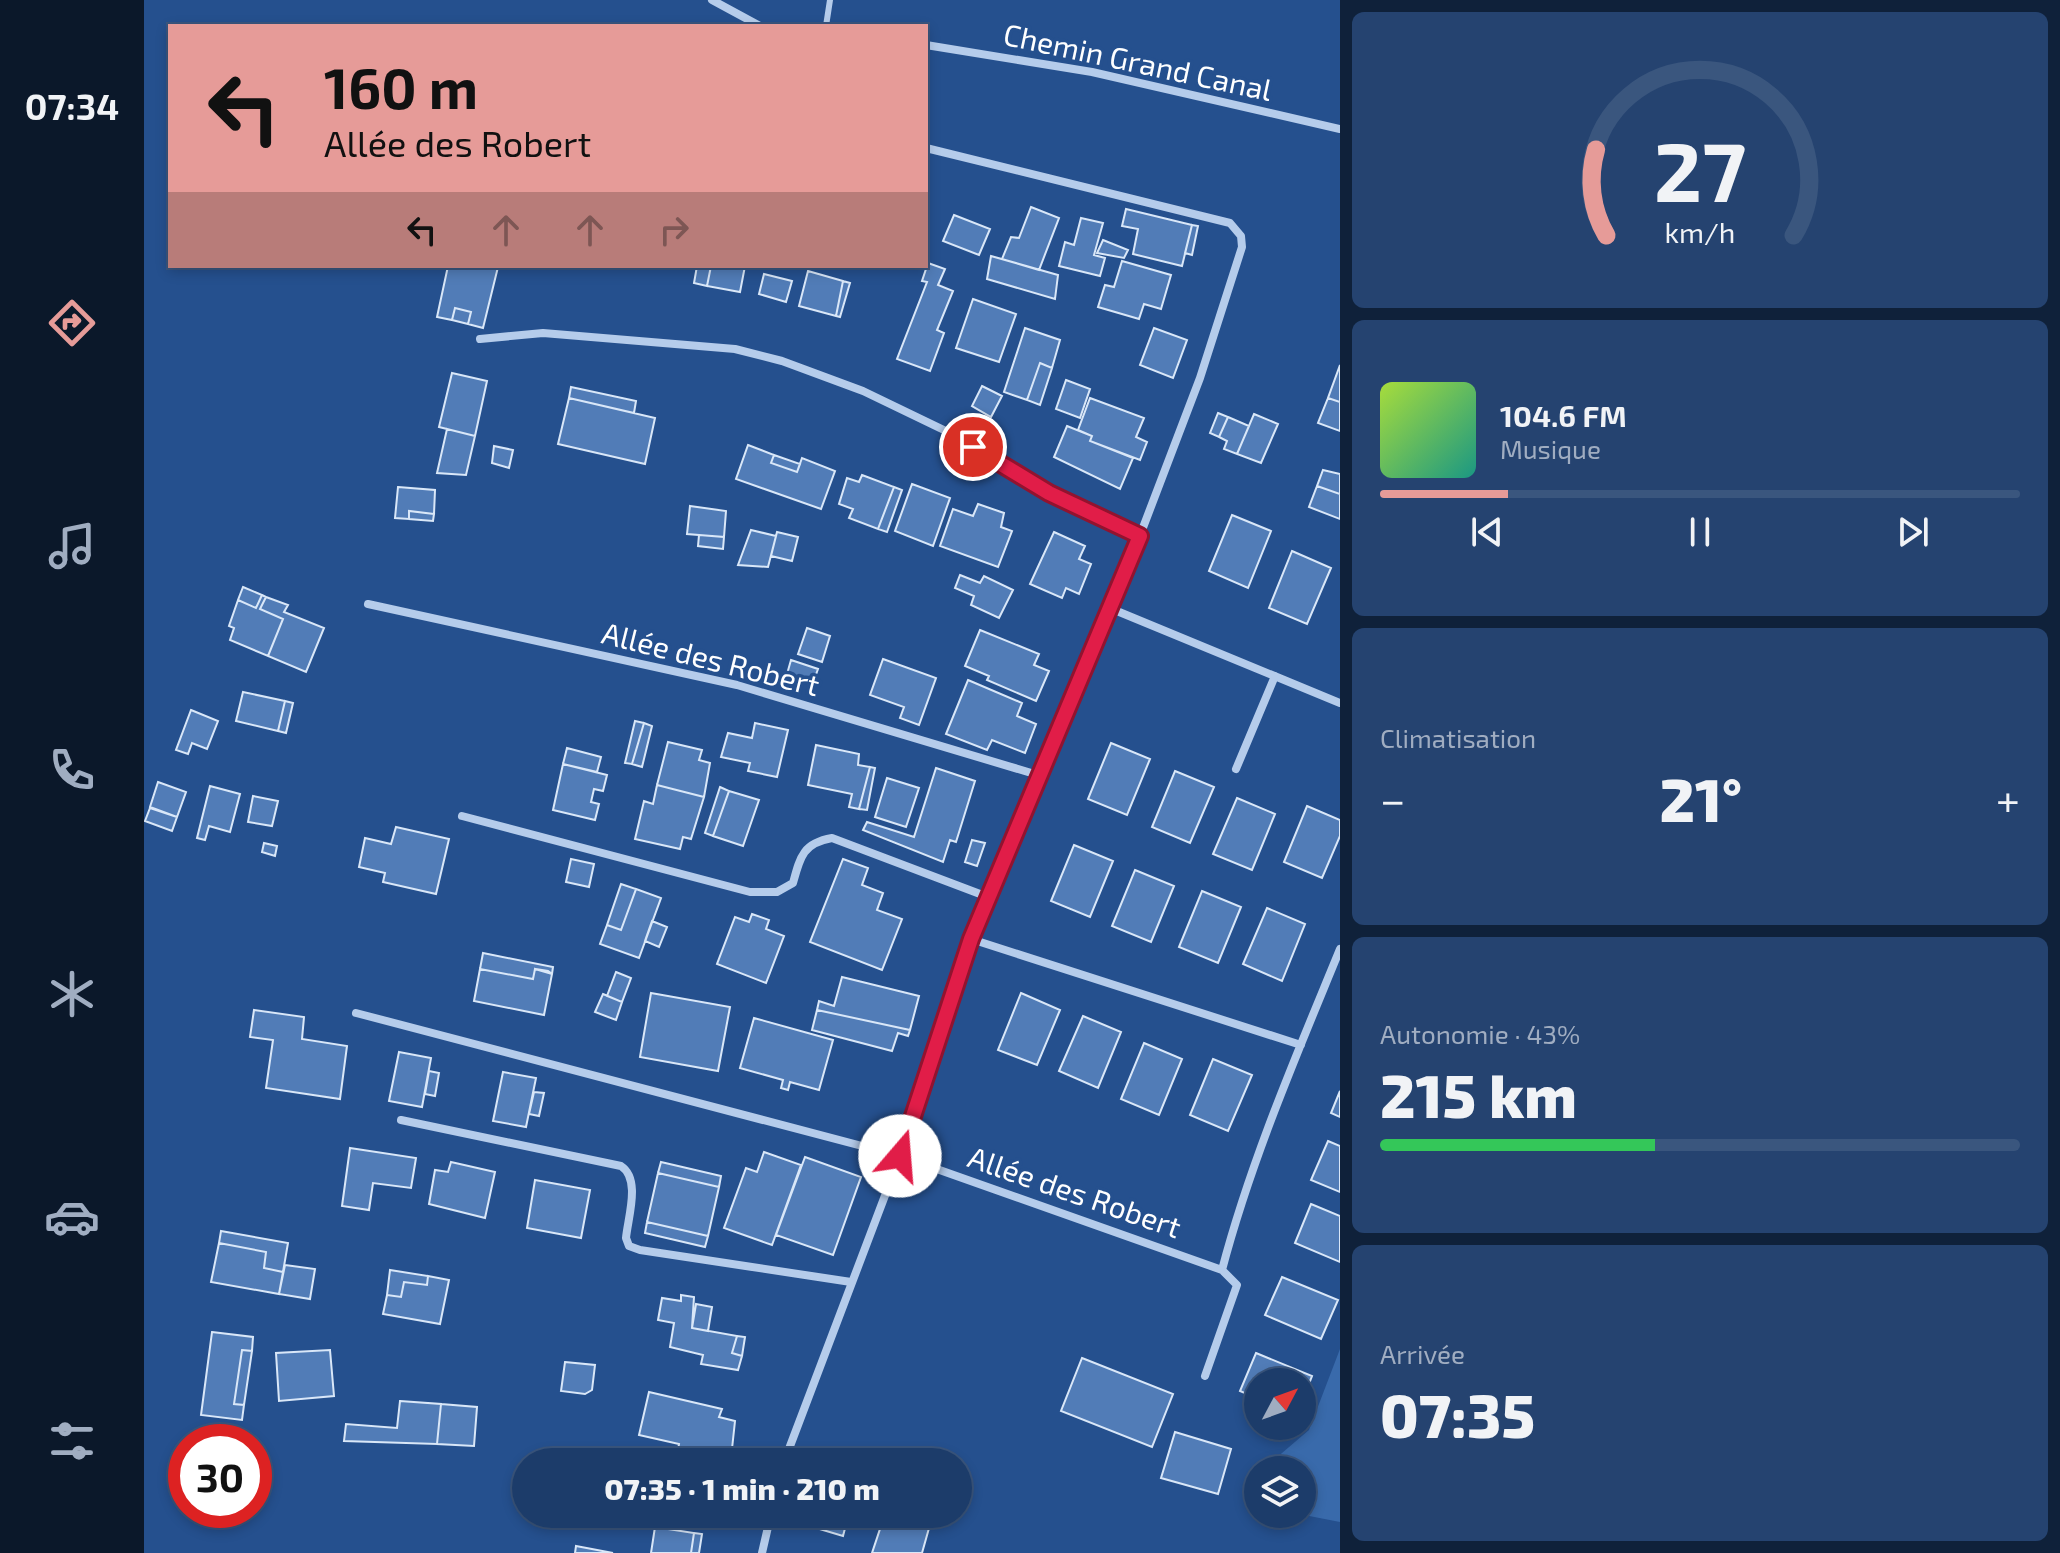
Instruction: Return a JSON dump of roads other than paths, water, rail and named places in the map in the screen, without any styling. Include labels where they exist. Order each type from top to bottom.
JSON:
[{"type":"street","points":[[712,0],[756,24]]},
{"type":"street","name":"Chemin Grand Canal","points":[[928,45],[1092,72],[1340,129]]},
{"type":"street","points":[[789,1448],[900,1156],[971,939],[1038,775],[1112,609],[1200,378],[1242,247],[1237,229],[1230,223],[928,148]]},
{"type":"street","points":[[480,339],[543,333],[735,349],[782,361],[863,391],[948,432],[1049,493],[1140,536]]},
{"type":"street","name":"Allée des Robert","points":[[368,604],[737,685],[1038,775]]},
{"type":"street","points":[[1112,609],[1340,703]]},
{"type":"street","points":[[1236,769],[1275,676]]},
{"type":"street","points":[[462,816],[750,892],[777,892],[793,883],[802,851],[814,841],[832,838],[988,897]]},
{"type":"street","points":[[971,939],[1301,1045]]},
{"type":"street","points":[[1205,1376],[1237,1285],[1222,1270],[1232,1233],[1340,949]]},
{"type":"street","name":"Allée des Robert","points":[[356,1013],[900,1156],[1222,1270]]},
{"type":"street","points":[[401,1120],[621,1166],[629,1171],[633,1181],[626,1238],[629,1246],[640,1250],[851,1282]]},
{"type":"street","points":[[762,1553],[768,1528]]},
{"type":"lane","points":[[826,24],[830,0]]}]
